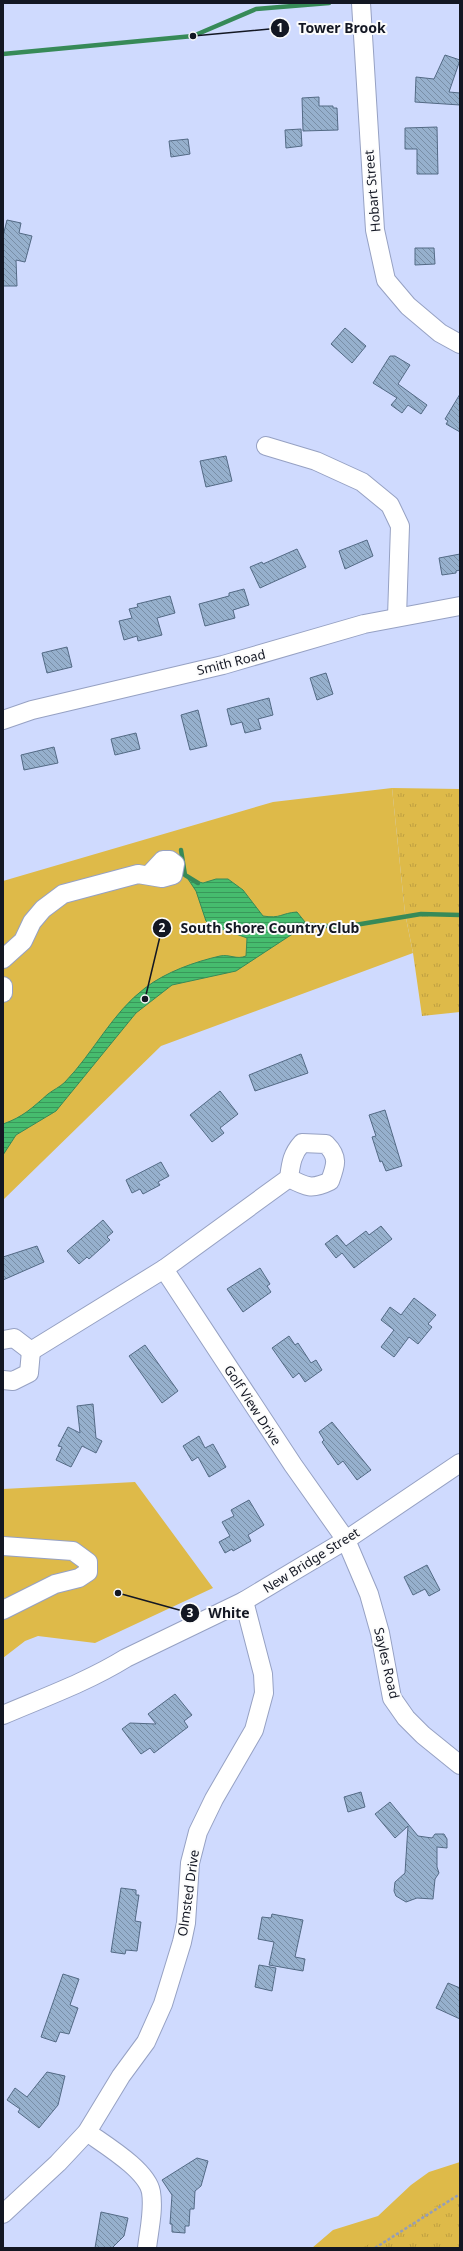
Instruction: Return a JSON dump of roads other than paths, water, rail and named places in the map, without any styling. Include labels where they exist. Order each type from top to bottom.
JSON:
[{"type":"street","name":"Hobart Street","points":[[361,3],[375,230],[386,280],[408,306],[440,333],[460,344]]},
{"type":"street","points":[[266,446],[316,460],[362,482],[390,505],[400,526],[397,617]]},
{"type":"street","name":"Smith Road","points":[[3,720],[32,710],[222,665],[364,624],[460,606]]},
{"type":"street","points":[[3,959],[23,941],[32,922],[62,894],[138,874],[149,875]]},
{"type":"street","points":[[3,986],[3,994]]},
{"type":"street","points":[[31,1351],[164,1269],[289,1178]]},
{"type":"street","name":"Golf View Drive","points":[[164,1269],[293,1465],[346,1540]]},
{"type":"street","points":[[3,1340],[14,1338],[31,1351]]},
{"type":"street","points":[[3,1380],[14,1381],[28,1373],[31,1351]]},
{"type":"street","name":"New Bridge Street","points":[[3,1714],[40,1700],[109,1669],[126,1658],[244,1601],[346,1540],[460,1463]]},
{"type":"street","name":"Sayles Road","points":[[346,1540],[369,1594],[380,1633],[392,1698],[406,1718],[423,1735],[460,1765]]},
{"type":"street","points":[[3,1546],[73,1551],[88,1562],[88,1572],[78,1578],[56,1584],[3,1610]]},
{"type":"street","name":"Olmsted Drive","points":[[5,2209],[58,2163],[87,2132],[121,2076],[146,2042],[163,2004],[183,1936],[190,1863],[198,1832],[214,1799],[254,1730],[264,1694],[263,1674],[244,1601]]},
{"type":"street","points":[[87,2132],[144,2177],[150,2192],[147,2248]]},
{"type":"waterway","points":[[3,54],[193,36],[256,9],[329,3]]},
{"type":"waterway","points":[[181,850],[185,875],[198,883]]},
{"type":"waterway","points":[[296,924],[343,927],[421,914],[460,915]]},
{"type":"place","name":"Tower Brook","points":[[193,36]]},
{"type":"place","name":"South Shore Country Club","points":[[145,999]]},
{"type":"place","name":"White","points":[[118,1593]]}]
